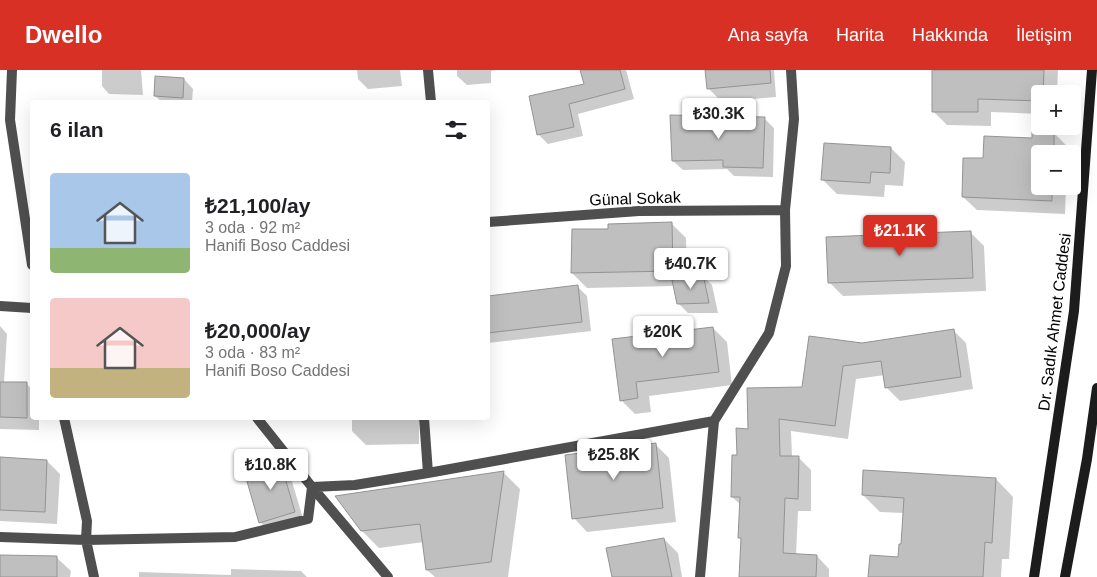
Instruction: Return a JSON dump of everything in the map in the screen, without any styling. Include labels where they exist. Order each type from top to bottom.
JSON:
[{"type":"street","points":[[12,70],[10,120],[30,252]]},
{"type":"street","points":[[428,70],[431,100]]},
{"type":"street","points":[[700,577],[714,421],[769,334],[786,266],[785,210],[794,119],[791,70]]},
{"type":"street","name":"Dr. Sadık Ahmet Caddesi","points":[[1034,577],[1074,311],[1092,70]]},
{"type":"street","name":"Günal Sokak","points":[[490,222],[639,211],[785,210]]},
{"type":"street","points":[[0,306],[30,308]]},
{"type":"street","points":[[1065,577],[1087,459],[1097,388]]},
{"type":"street","points":[[64,420],[87,521],[86,540],[94,577]]},
{"type":"street","points":[[259,420],[388,577]]},
{"type":"street","points":[[424,420],[428,473]]},
{"type":"street","points":[[312,487],[355,485],[714,421]]},
{"type":"street","points":[[0,537],[86,540],[235,537],[308,519],[312,487]]},
{"type":"building","points":[[580,70],[620,70],[625,89],[569,104],[574,127],[537,135],[529,96],[584,84]]},
{"type":"building","points":[[705,70],[770,70],[771,83],[707,89]]},
{"type":"building","points":[[932,70],[1044,70],[1043,85],[1031,85],[1031,101],[978,99],[978,112],[932,112]]},
{"type":"building","points":[[155,76],[184,78],[183,98],[154,96]]},
{"type":"building","points":[[670,115],[765,117],[763,168],[723,167],[723,160],[672,161]]},
{"type":"building","points":[[1032,135],[1054,135],[1054,145],[1031,145],[1031,195],[1052,195],[1052,201],[962,197],[963,158],[983,158],[984,136],[1032,138]]},
{"type":"building","points":[[824,143],[891,147],[890,173],[871,172],[870,183],[821,180]]},
{"type":"building","points":[[672,222],[673,271],[571,273],[572,229],[608,229],[608,224]]},
{"type":"building","points":[[971,231],[973,278],[828,283],[826,237]]},
{"type":"building","points":[[703,274],[709,303],[677,304],[672,280]]},
{"type":"building","points":[[578,285],[582,322],[490,333],[490,296]]},
{"type":"building","points":[[713,327],[719,372],[636,382],[638,398],[620,401],[612,339]]},
{"type":"building","points":[[954,329],[961,377],[885,388],[881,361],[843,366],[835,426],[779,419],[780,456],[799,456],[798,499],[785,498],[783,553],[817,555],[816,577],[739,577],[741,538],[738,538],[740,497],[731,497],[732,455],[737,455],[736,428],[748,429],[747,388],[802,387],[809,336],[862,343]]},
{"type":"building","points":[[0,382],[27,382],[27,418],[0,417]]},
{"type":"building","points":[[656,443],[663,508],[572,519],[565,455]]},
{"type":"building","points":[[277,454],[295,512],[259,523],[246,478],[264,473],[260,459]]},
{"type":"building","points":[[0,457],[47,460],[45,512],[0,510]]},
{"type":"building","points":[[863,470],[996,478],[992,543],[985,542],[983,577],[868,577],[870,555],[898,557],[899,544],[901,544],[904,498],[862,495]]},
{"type":"building","points":[[504,471],[491,562],[426,570],[420,524],[361,531],[335,496]]},
{"type":"building","points":[[664,538],[672,577],[612,577],[606,548]]},
{"type":"building","points":[[0,555],[57,556],[57,577],[0,577]]}]
